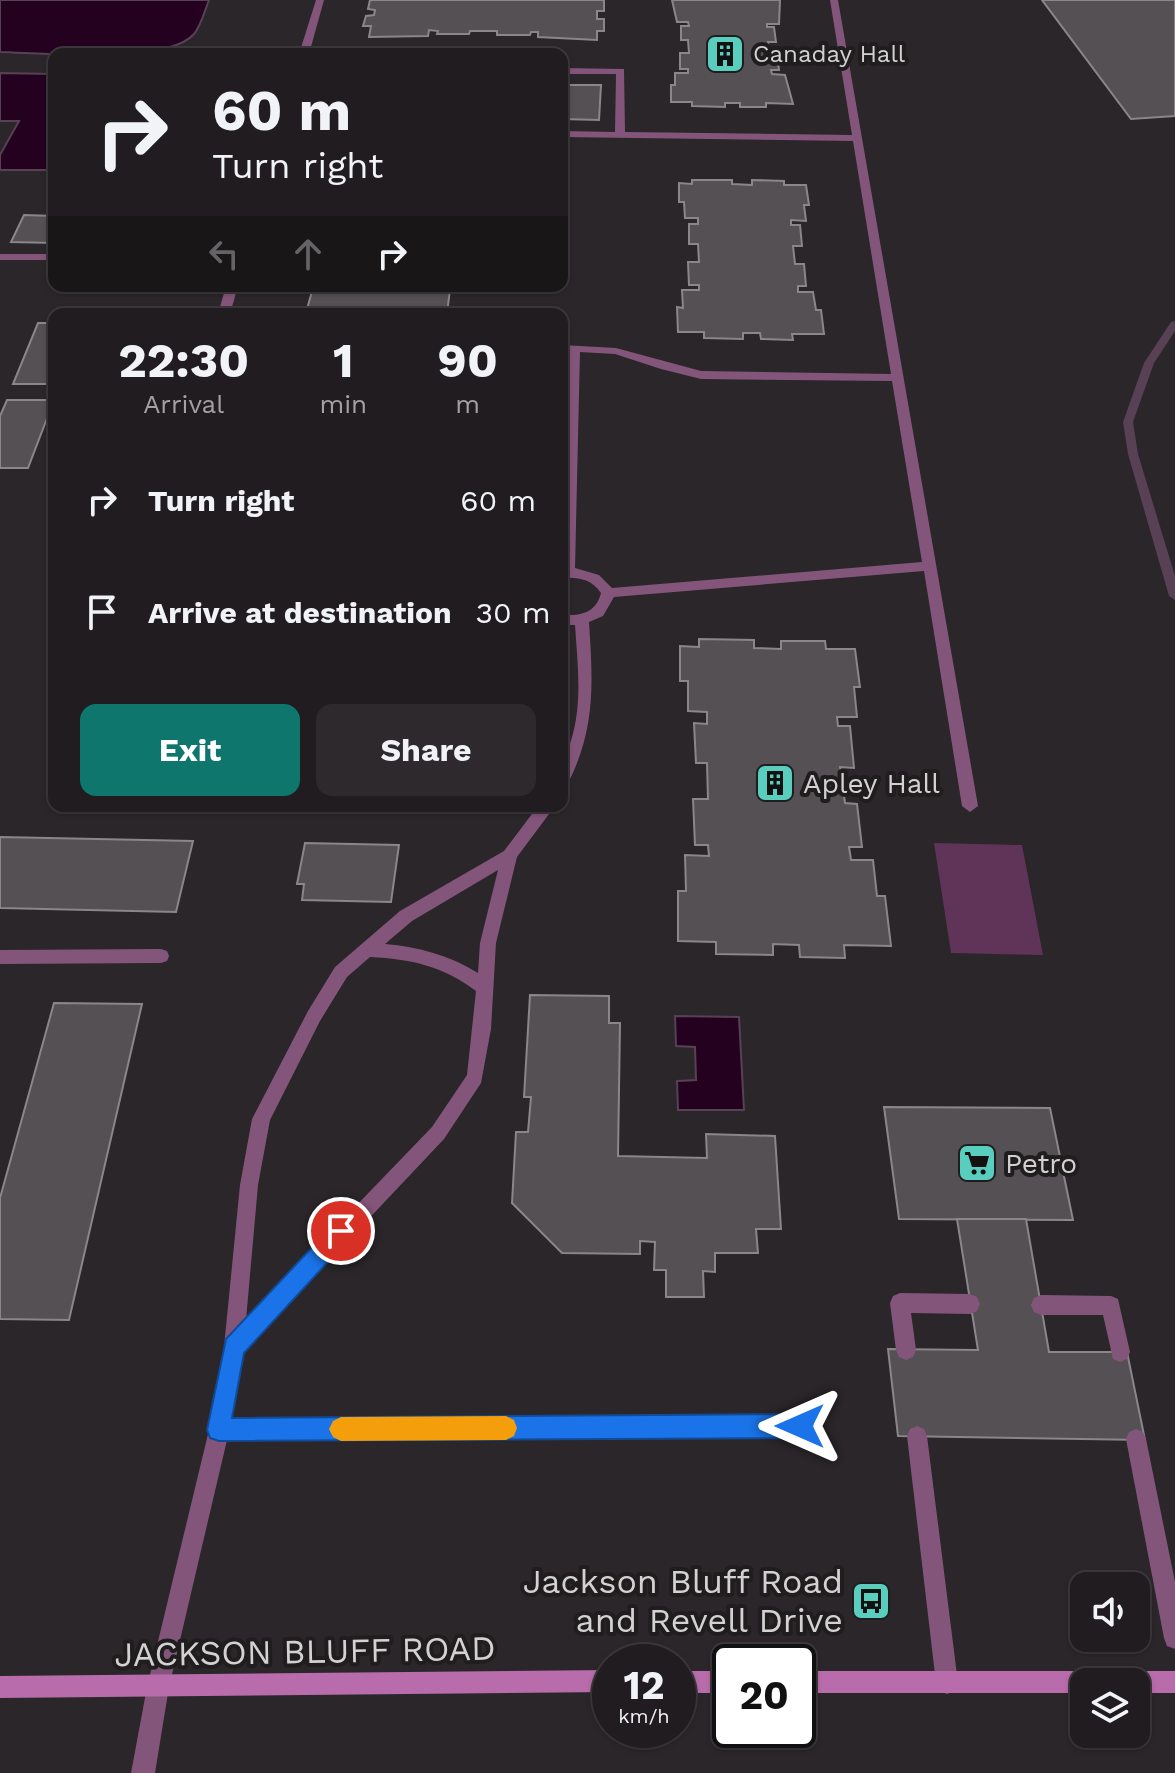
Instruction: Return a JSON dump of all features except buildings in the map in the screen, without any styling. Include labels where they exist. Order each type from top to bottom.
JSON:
[{"type":"street","points":[[306,48],[320,0]]},
{"type":"street","points":[[834,0],[970,806]]},
{"type":"street","points":[[568,71],[621,71],[620,135]]},
{"type":"street","points":[[568,134],[858,138]]},
{"type":"street","points":[[0,257],[48,257]]},
{"type":"street","points":[[568,348],[616,351],[701,375],[898,378]]},
{"type":"street","points":[[608,593],[930,566]]},
{"type":"street","points":[[568,573],[597,578],[608,593]]},
{"type":"street","points":[[568,620],[582,620],[602,610],[608,593]]},
{"type":"street","points":[[568,767],[582,735],[587,704],[582,620]]},
{"type":"street","points":[[234,1347],[438,1133],[475,1077],[488,943],[510,855],[542,812]]},
{"type":"street","points":[[143,1773],[158,1687],[219,1430],[234,1347],[249,1185],[261,1119],[314,1016],[341,972],[406,916],[510,855]]},
{"type":"street","points":[[368,950],[437,958],[464,971],[485,988]]},
{"type":"street","points":[[0,957],[161,956]]},
{"type":"street","points":[[906,1350],[900,1303],[970,1304]]},
{"type":"street","points":[[1041,1305],[1111,1306],[1120,1352]]},
{"type":"street","points":[[219,1430],[800,1426]]},
{"type":"street","points":[[917,1436],[947,1683]]},
{"type":"street","points":[[1136,1439],[1175,1638]]},
{"type":"street","name":"JACKSON BLUFF ROAD","points":[[0,1687],[592,1681]]},
{"type":"street","points":[[816,1682],[1070,1682]]},
{"type":"street","points":[[1150,1682],[1175,1682]]},
{"type":"shaded area","points":[[0,0],[209,0],[194,34],[180,44],[165,48],[48,48],[48,54],[0,52]]},
{"type":"shaded area","points":[[0,73],[48,74],[48,170],[0,170],[0,155],[19,121],[0,121]]},
{"type":"shaded area","points":[[934,843],[1022,845],[1043,955],[951,953]]},
{"type":"shaded area","points":[[675,1016],[739,1017],[744,1110],[678,1110],[677,1081],[696,1080],[695,1047],[676,1046]]},
{"type":"waterway","points":[[1175,324],[1149,363],[1128,422],[1133,454],[1175,596]]},
{"type":"slow traffic","points":[[341,1429],[506,1428]]},
{"type":"place","name":"Canaday Hall","points":[[725,54]]},
{"type":"place","name":"Apley Hall","points":[[775,783]]},
{"type":"place","name":"Petro","points":[[977,1163]]},
{"type":"place","name":"Jackson Bluff Road and Revell Drive","points":[[871,1601]]},
{"type":"route","points":[[341,1231],[234,1347],[219,1430],[800,1426]]}]
